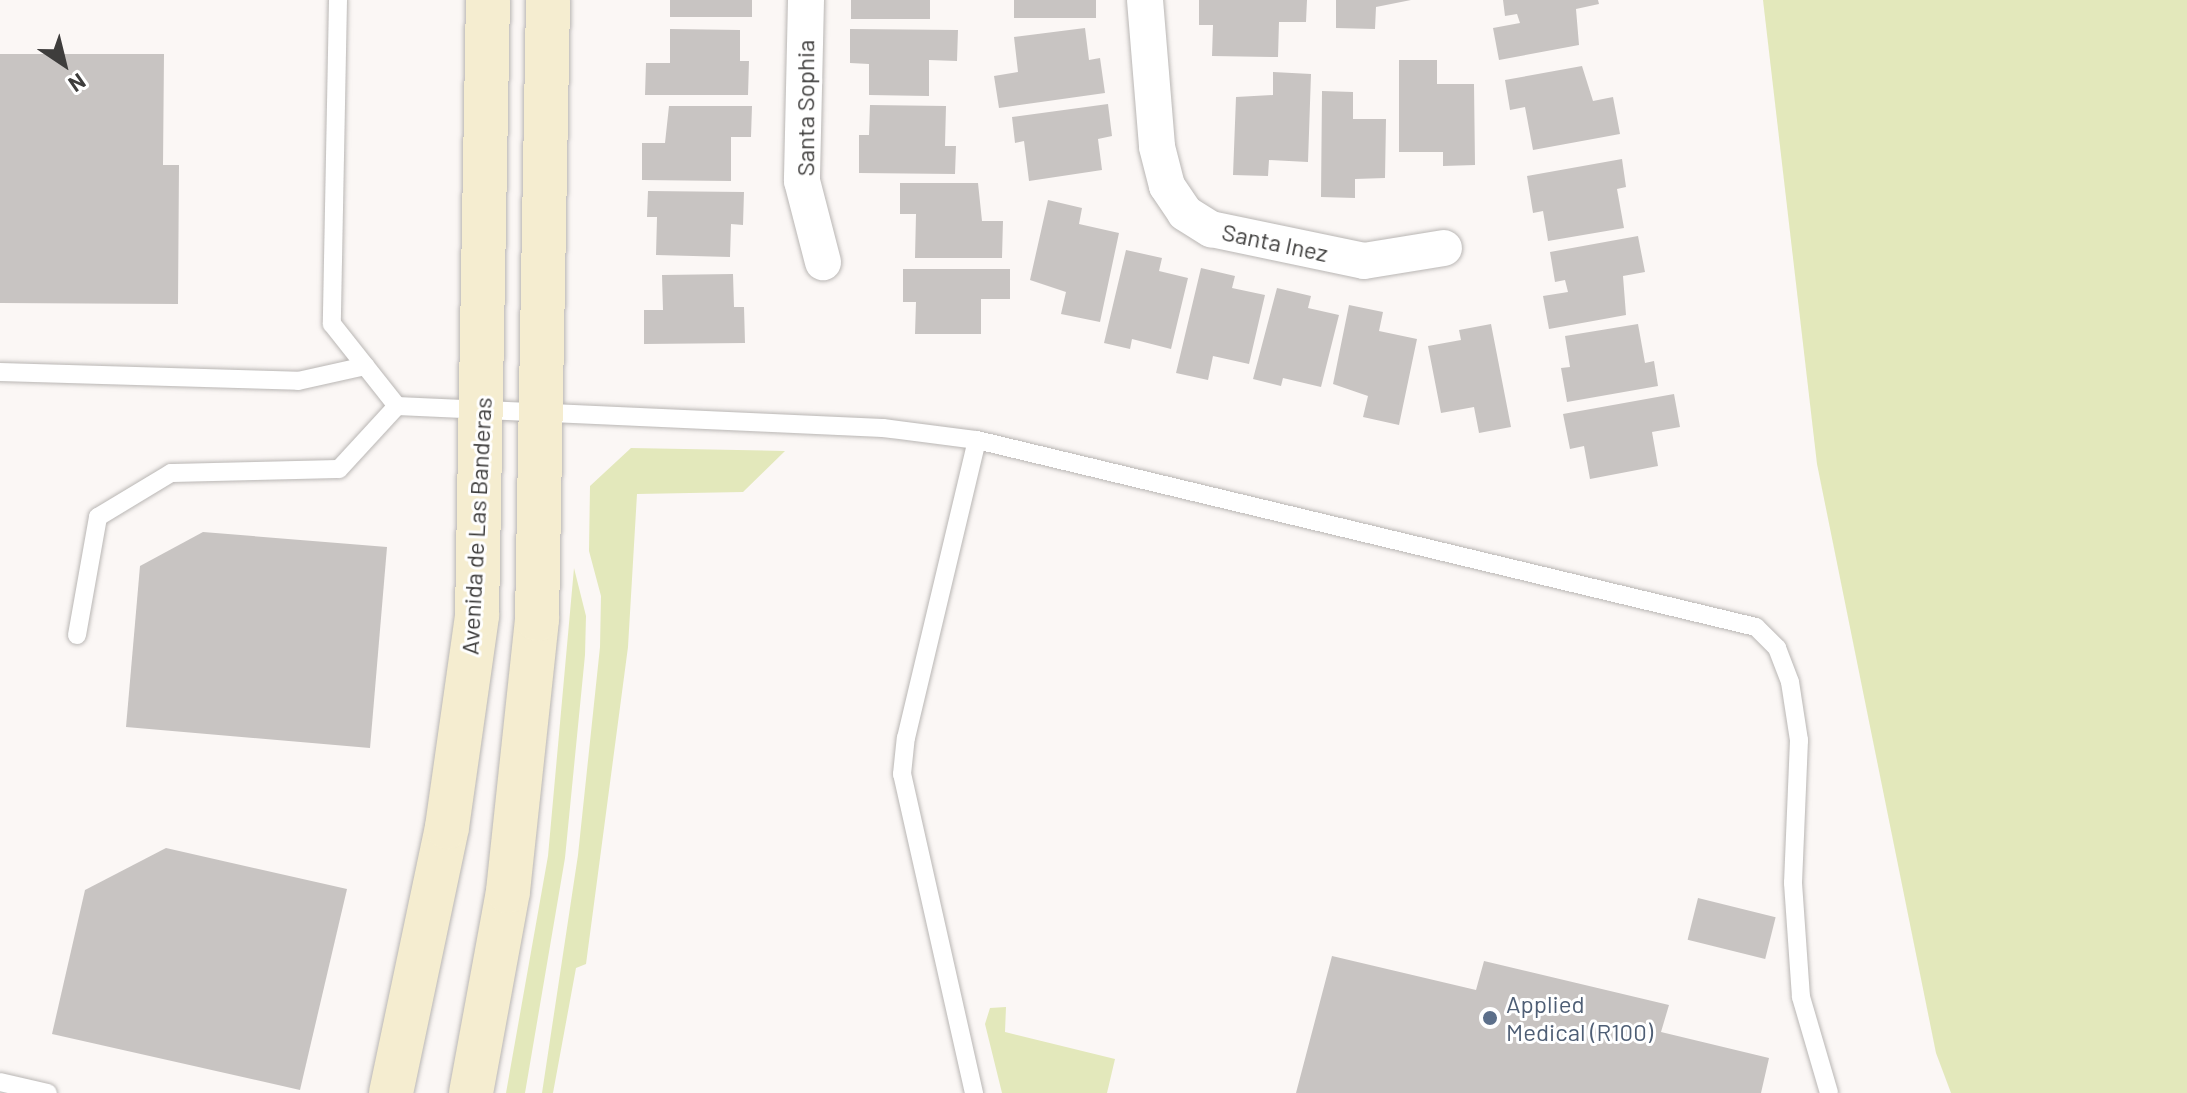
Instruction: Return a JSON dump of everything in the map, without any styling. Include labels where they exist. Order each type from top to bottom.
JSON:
[{"type":"main road","name":"Avenida de Las Banderas","points":[[391,1093],[447,827],[477,615],[488,0]]},
{"type":"main road","points":[[512,0],[515,346],[523,382],[545,411]]},
{"type":"main road","points":[[471,1093],[508,891],[537,619],[545,411],[548,0]]},
{"type":"main road","points":[[482,409],[517,469],[521,513],[497,843],[508,891]]},
{"type":"street","name":"Santa Sophia","points":[[806,0],[802,181],[823,262]]},
{"type":"street","name":"Santa Inez","points":[[1145,0],[1157,147],[1167,186],[1185,213],[1211,229],[1364,261],[1444,248]]},
{"type":"lane","points":[[338,0],[332,324],[397,406],[883,428],[977,440],[1756,627],[1777,648],[1790,682],[1799,740],[1793,883],[1801,997],[1829,1093]]},
{"type":"lane","points":[[0,372],[298,381],[365,366]]},
{"type":"lane","points":[[77,635],[98,517],[171,473],[339,469],[397,406]]},
{"type":"lane","points":[[974,1093],[902,774],[906,738],[977,440]]},
{"type":"lane","points":[[0,1082],[48,1093]]},
{"type":"green space","points":[[1763,0],[2187,0],[2187,1093],[1951,1093],[1936,1053],[1817,464]]},
{"type":"green space","points":[[631,448],[785,451],[743,492],[637,494],[628,647],[586,964],[576,968],[553,1093],[542,1093],[578,855],[600,647],[601,596],[589,551],[590,486]]},
{"type":"green space","points":[[574,568],[586,616],[585,655],[565,858],[525,1093],[506,1093],[548,856]]},
{"type":"green space","points":[[1006,1007],[1005,1032],[1115,1059],[1107,1093],[1002,1093],[985,1024],[990,1008]]},
{"type":"building","points":[[670,0],[752,0],[752,17],[670,17]]},
{"type":"building","points":[[851,0],[930,0],[930,19],[851,19]]},
{"type":"building","points":[[1014,0],[1096,0],[1096,18],[1014,18]]},
{"type":"building","points":[[1199,0],[1307,0],[1306,22],[1279,22],[1278,57],[1212,56],[1213,25],[1199,25]]},
{"type":"building","points":[[1336,0],[1411,0],[1376,7],[1375,29],[1336,28]]},
{"type":"building","points":[[1503,0],[1598,0],[1599,4],[1576,9],[1579,45],[1499,60],[1493,28],[1520,23],[1517,14],[1505,16]]},
{"type":"building","points":[[1085,28],[1089,60],[1100,58],[1105,93],[999,108],[994,76],[1018,72],[1014,37]]},
{"type":"building","points":[[670,29],[740,30],[740,61],[749,61],[748,95],[645,95],[646,63],[670,63]]},
{"type":"building","points":[[850,29],[958,30],[957,61],[929,60],[929,96],[869,95],[869,64],[850,63]]},
{"type":"building","points":[[0,54],[164,54],[163,165],[179,165],[178,304],[0,303]]},
{"type":"building","points":[[1399,60],[1437,60],[1437,84],[1474,84],[1475,165],[1443,166],[1443,152],[1399,152]]},
{"type":"building","points":[[1582,66],[1593,101],[1613,97],[1620,134],[1533,150],[1525,107],[1510,110],[1505,80]]},
{"type":"building","points":[[1273,72],[1311,74],[1308,162],[1269,160],[1268,176],[1233,175],[1236,97],[1273,95]]},
{"type":"building","points":[[1322,91],[1353,92],[1353,119],[1386,119],[1385,178],[1355,179],[1355,198],[1321,197]]},
{"type":"building","points":[[1108,104],[1112,136],[1098,139],[1102,170],[1029,181],[1024,141],[1015,143],[1012,117]]},
{"type":"building","points":[[870,105],[946,106],[945,146],[956,146],[955,174],[859,173],[859,135],[869,135]]},
{"type":"building","points":[[669,106],[752,106],[751,137],[731,137],[731,181],[642,180],[642,143],[665,143]]},
{"type":"building","points":[[1622,159],[1626,187],[1617,189],[1624,228],[1548,241],[1543,211],[1533,213],[1527,176]]},
{"type":"building","points":[[900,183],[978,183],[982,221],[1003,221],[1002,258],[915,258],[916,214],[900,214]]},
{"type":"building","points":[[648,191],[744,192],[743,225],[731,224],[730,257],[656,255],[657,217],[647,217]]},
{"type":"building","points":[[1048,200],[1082,208],[1079,224],[1119,233],[1100,322],[1061,314],[1066,292],[1030,280]]},
{"type":"building","points":[[1638,236],[1645,272],[1623,276],[1626,315],[1549,329],[1543,296],[1568,292],[1565,280],[1555,282],[1550,252]]},
{"type":"building","points":[[1126,250],[1162,258],[1159,271],[1188,278],[1171,349],[1132,339],[1130,349],[1104,343]]},
{"type":"building","points":[[1201,268],[1235,276],[1232,288],[1265,295],[1249,364],[1213,356],[1208,380],[1176,373]]},
{"type":"building","points":[[903,269],[1010,269],[1010,299],[981,299],[981,334],[915,334],[916,302],[903,302]]},
{"type":"building","points":[[733,274],[734,307],[744,307],[745,343],[644,344],[644,310],[663,310],[662,275]]},
{"type":"building","points":[[1277,288],[1311,296],[1308,308],[1339,315],[1321,387],[1283,378],[1281,386],[1253,379]]},
{"type":"building","points":[[1349,305],[1383,312],[1379,331],[1417,339],[1399,425],[1363,417],[1368,396],[1333,384]]},
{"type":"building","points":[[1491,324],[1511,427],[1479,433],[1474,407],[1441,413],[1428,346],[1461,340],[1459,330]]},
{"type":"building","points":[[1638,324],[1645,363],[1654,361],[1658,386],[1567,402],[1561,368],[1570,367],[1565,336]]},
{"type":"building","points":[[1674,394],[1680,427],[1652,432],[1658,466],[1590,479],[1584,446],[1570,449],[1563,414]]},
{"type":"building","points":[[203,532],[387,547],[370,748],[126,727],[140,566]]},
{"type":"building","points":[[166,848],[347,889],[300,1090],[52,1034],[85,890]]},
{"type":"building","points":[[1698,898],[1776,917],[1765,959],[1688,940]]},
{"type":"building","name":"Applied Medical (R100)","points":[[1332,956],[1476,990],[1484,961],[1669,1005],[1661,1032],[1769,1058],[1761,1093],[1296,1093]]},
{"type":"place","name":"Applied Medical (R100)","points":[[1490,1018]]}]
